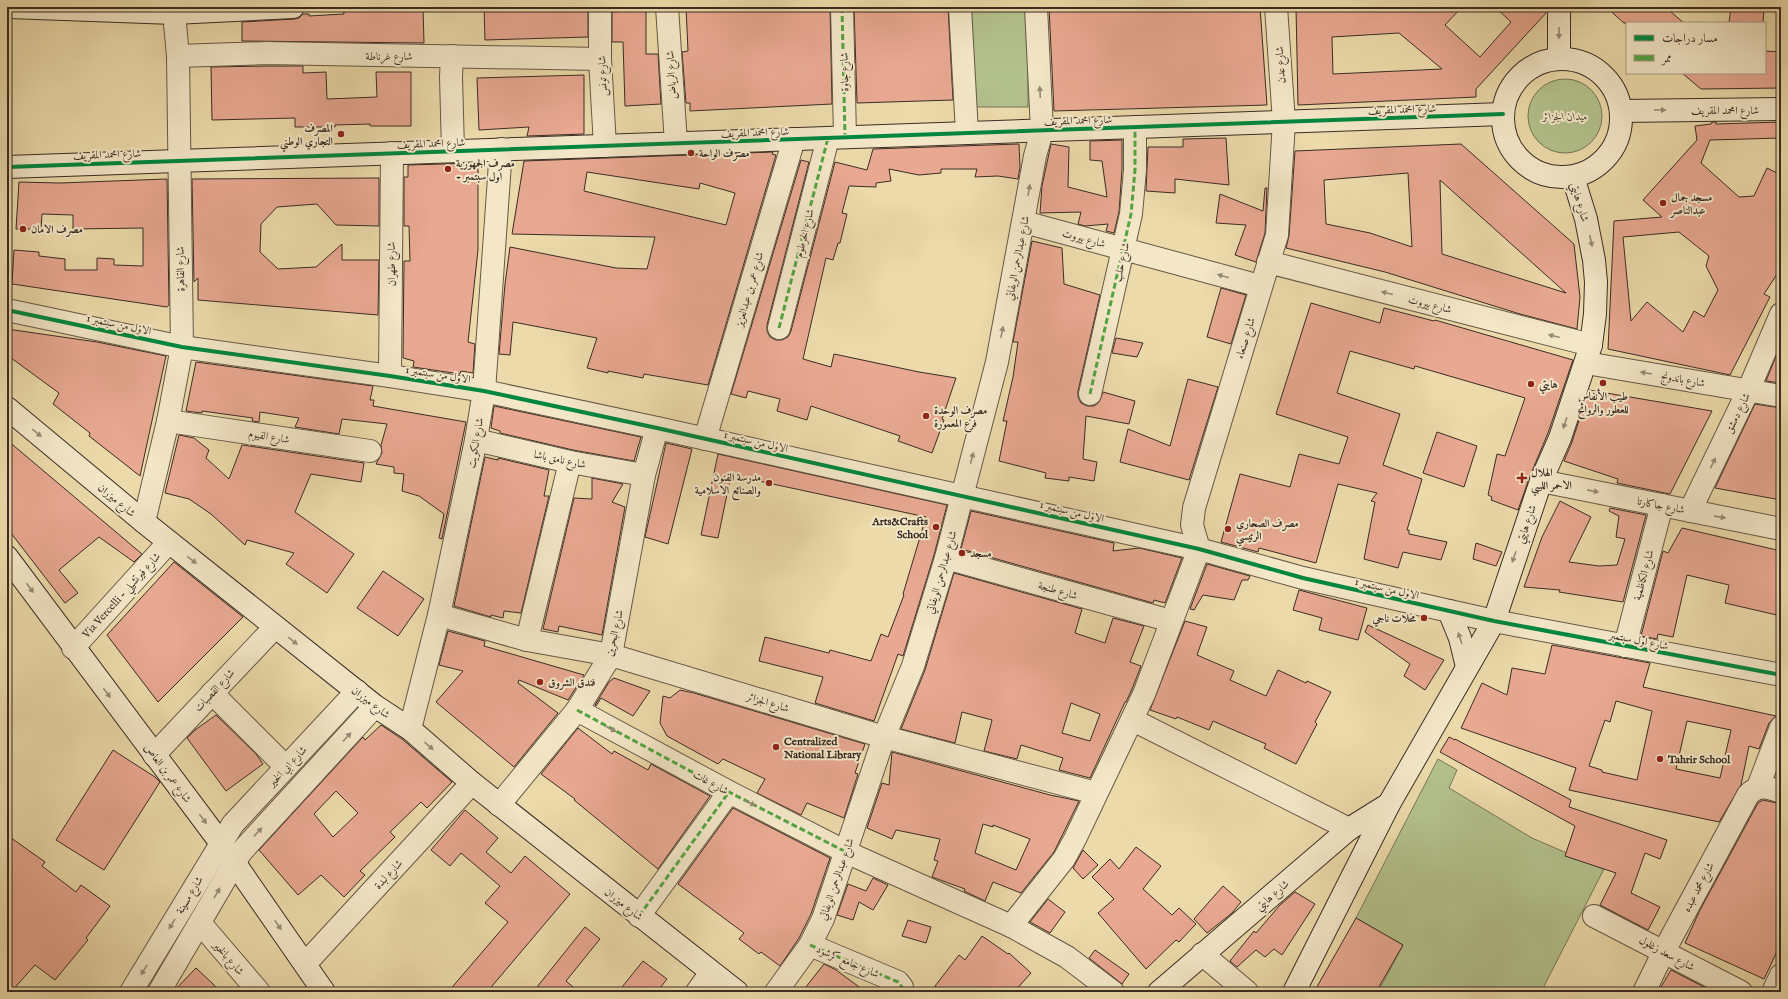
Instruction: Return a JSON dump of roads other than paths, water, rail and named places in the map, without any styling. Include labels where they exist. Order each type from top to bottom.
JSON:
[{"type":"street","points":[[9,7],[174,13],[293,7]]},
{"type":"street","name":"شارع تونس","points":[[600,7],[600,59],[605,146]]},
{"type":"street","name":"شارع الرياض","points":[[667,7],[676,143]]},
{"type":"street","name":"شارع جاوة","points":[[837,138],[842,7]]},
{"type":"street","points":[[960,7],[967,133]]},
{"type":"street","name":"شارع عبدالرحمن الويفاتي","points":[[776,992],[810,945],[823,919],[884,737],[913,666],[963,496],[997,362],[1035,156],[1042,131],[1036,7]]},
{"type":"street","name":"شارع عدن","points":[[1276,7],[1284,122]]},
{"type":"street","points":[[1559,7],[1559,59]]},
{"type":"street","name":"شارع القاهرة","points":[[144,522],[168,421],[182,347],[178,161],[178,56],[174,13]]},
{"type":"street","name":"شارع غرناطة","points":[[178,56],[267,54],[600,59]]},
{"type":"street","points":[[452,56],[451,77],[453,151]]},
{"type":"street","points":[[1559,59],[1577,60],[1593,67],[1607,78],[1617,93],[1621,110],[1621,129],[1615,146],[1604,160],[1590,171],[1573,177],[1555,178],[1538,173],[1524,164],[1512,151],[1505,135],[1503,114],[1510,89],[1519,77],[1531,68],[1545,61],[1559,59]]},
{"type":"street","name":"شارع امحمد المقريف","points":[[1621,110],[1781,110]]},
{"type":"street","name":"شارع امحمد المقريف","points":[[7,167],[1503,114]]},
{"type":"street","name":"شارع صنعاء","points":[[1199,549],[1192,525],[1194,508],[1276,235],[1284,122]]},
{"type":"street","name":"شارع حلب","points":[[1090,394],[1131,214],[1135,170],[1135,127]]},
{"type":"street","name":"شارع الخرطوم","points":[[779,328],[837,138]]},
{"type":"street","name":"شارع عمر بن عبدالعزيز","points":[[705,439],[794,139]]},
{"type":"street","name":"شارع الكويت","points":[[410,729],[439,615],[476,440],[484,391],[500,149]]},
{"type":"street","name":"شارع طهران","points":[[390,376],[392,153]]},
{"type":"street","name":"شارع هايتي","points":[[1294,992],[1388,804],[1494,621],[1541,481],[1560,438],[1589,354],[1595,314],[1596,282],[1593,255],[1586,219],[1573,177]]},
{"type":"street","name":"شارع بيروت","points":[[1024,222],[1260,286]]},
{"type":"street","name":"شارع بيروت","points":[[1268,262],[1589,354]]},
{"type":"street","name":"الاول من سبتمبر 1","points":[[7,310],[182,347],[390,376],[484,391],[657,428],[1199,549],[1303,578],[1494,621]]},
{"type":"street","name":"شارع دمشق","points":[[1690,511],[1748,391],[1781,314]]},
{"type":"street","name":"شارع باندونج","points":[[1589,354],[1748,391],[1781,396]]},
{"type":"street","name":"شارع ميزران","points":[[7,408],[168,542],[375,706],[410,729],[499,805],[737,992]]},
{"type":"street","name":"شارع الفيوم","points":[[168,421],[370,451]]},
{"type":"street","name":"شارع البحرين","points":[[499,805],[577,710],[612,656],[644,475],[657,428]]},
{"type":"street","name":"شارع نامق باشا","points":[[476,440],[570,462],[644,475]]},
{"type":"street","points":[[527,640],[570,462]]},
{"type":"street","name":"شارع جاكارتا","points":[[1541,481],[1781,529]]},
{"type":"street","name":"شارع الكاظمية","points":[[1625,646],[1662,505]]},
{"type":"street","name":"Via Vercelli - شارع فيرتشيلي","points":[[74,648],[168,542]]},
{"type":"street","points":[[1011,926],[1064,859],[1075,839],[1096,792],[1132,720],[1199,549]]},
{"type":"street","name":"شارع عمر بن العاص","points":[[7,557],[220,842],[324,992]]},
{"type":"street","name":"شارع طنجة","points":[[946,558],[1171,621]]},
{"type":"street","points":[[1449,611],[1460,638],[1467,667]]},
{"type":"street","name":"شارع الجزائر","points":[[439,615],[527,640],[612,656],[884,737],[1096,792]]},
{"type":"street","name":"شارع اول سبتمبر","points":[[1494,621],[1781,675]]},
{"type":"street","name":"شارع القصبات","points":[[154,755],[275,627]]},
{"type":"street","name":"شارع ابي الخير","points":[[220,842],[233,824],[356,691]]},
{"type":"street","points":[[212,693],[286,767]]},
{"type":"street","name":"شارع مسينة","points":[[159,992],[234,862],[250,841],[375,706]]},
{"type":"street","name":"شارع غات","points":[[577,710],[729,792],[846,852],[1011,926],[1067,957],[1113,992]]},
{"type":"street","points":[[1132,720],[1349,829]]},
{"type":"street","points":[[1781,727],[1758,788],[1771,788],[1781,792]]},
{"type":"street","name":"شارع لبدة","points":[[304,964],[472,783]]},
{"type":"street","name":"شارع محمد عبده","points":[[1644,992],[1664,951],[1748,795],[1754,789],[1758,788]]},
{"type":"street","points":[[639,916],[729,792]]},
{"type":"street","name":"شارع هايتي","points":[[1160,992],[1202,954],[1349,829],[1388,804]]},
{"type":"street","name":"شارع مسينة","points":[[131,992],[220,842]]},
{"type":"street","name":"شارع سعد زغلول","points":[[1594,916],[1664,951],[1740,992]]},
{"type":"street","name":"شارع بالخير","points":[[200,923],[259,992]]},
{"type":"street","name":"شارع جامع كرشود","points":[[810,945],[898,982],[902,987],[902,992]]},
{"type":"street","points":[[1202,954],[1247,992]]},
{"type":"street","points":[[697,992],[711,972]]},
{"type":"street","points":[[1773,992],[1781,975]]},
{"type":"place","name":"المصرف التجاري الوطني","points":[[341,134]]},
{"type":"place","name":"مصرف الواحة","points":[[691,153]]},
{"type":"place","name":"مصرف الجمهورية - اول سبتمبر","points":[[448,169]]},
{"type":"place","name":"مسجد جمال عبدالناصر","points":[[1663,203]]},
{"type":"place","name":"مصرف الامان","points":[[23,229]]},
{"type":"place","name":"طيب الأنفاس للعطور والروائح","points":[[1603,383]]},
{"type":"place","name":"هايتي","points":[[1531,384]]},
{"type":"place","name":"مصرف الوحدة فرع المعمورة","points":[[926,416]]},
{"type":"place","name":"الهلال الاحمر الليبي","points":[[1522,478]]},
{"type":"place","name":"مدرسة الفنون والصنائع الاسلامية","points":[[769,483]]},
{"type":"place","name":"Arts&Crafts School","points":[[936,527]]},
{"type":"place","name":"مصرف الصحاري الرئيسي","points":[[1228,529]]},
{"type":"place","name":"مسجد","points":[[962,553]]},
{"type":"place","name":"محلات ناجي","points":[[1424,618]]},
{"type":"place","name":"فندق الشروق","points":[[540,682]]},
{"type":"place","name":"Centralized National Library","points":[[776,747]]},
{"type":"place","name":"Tahrir School","points":[[1660,759]]},
{"type":"park label","name":"ميدان الجزائر","points":[[1565,116]]}]
